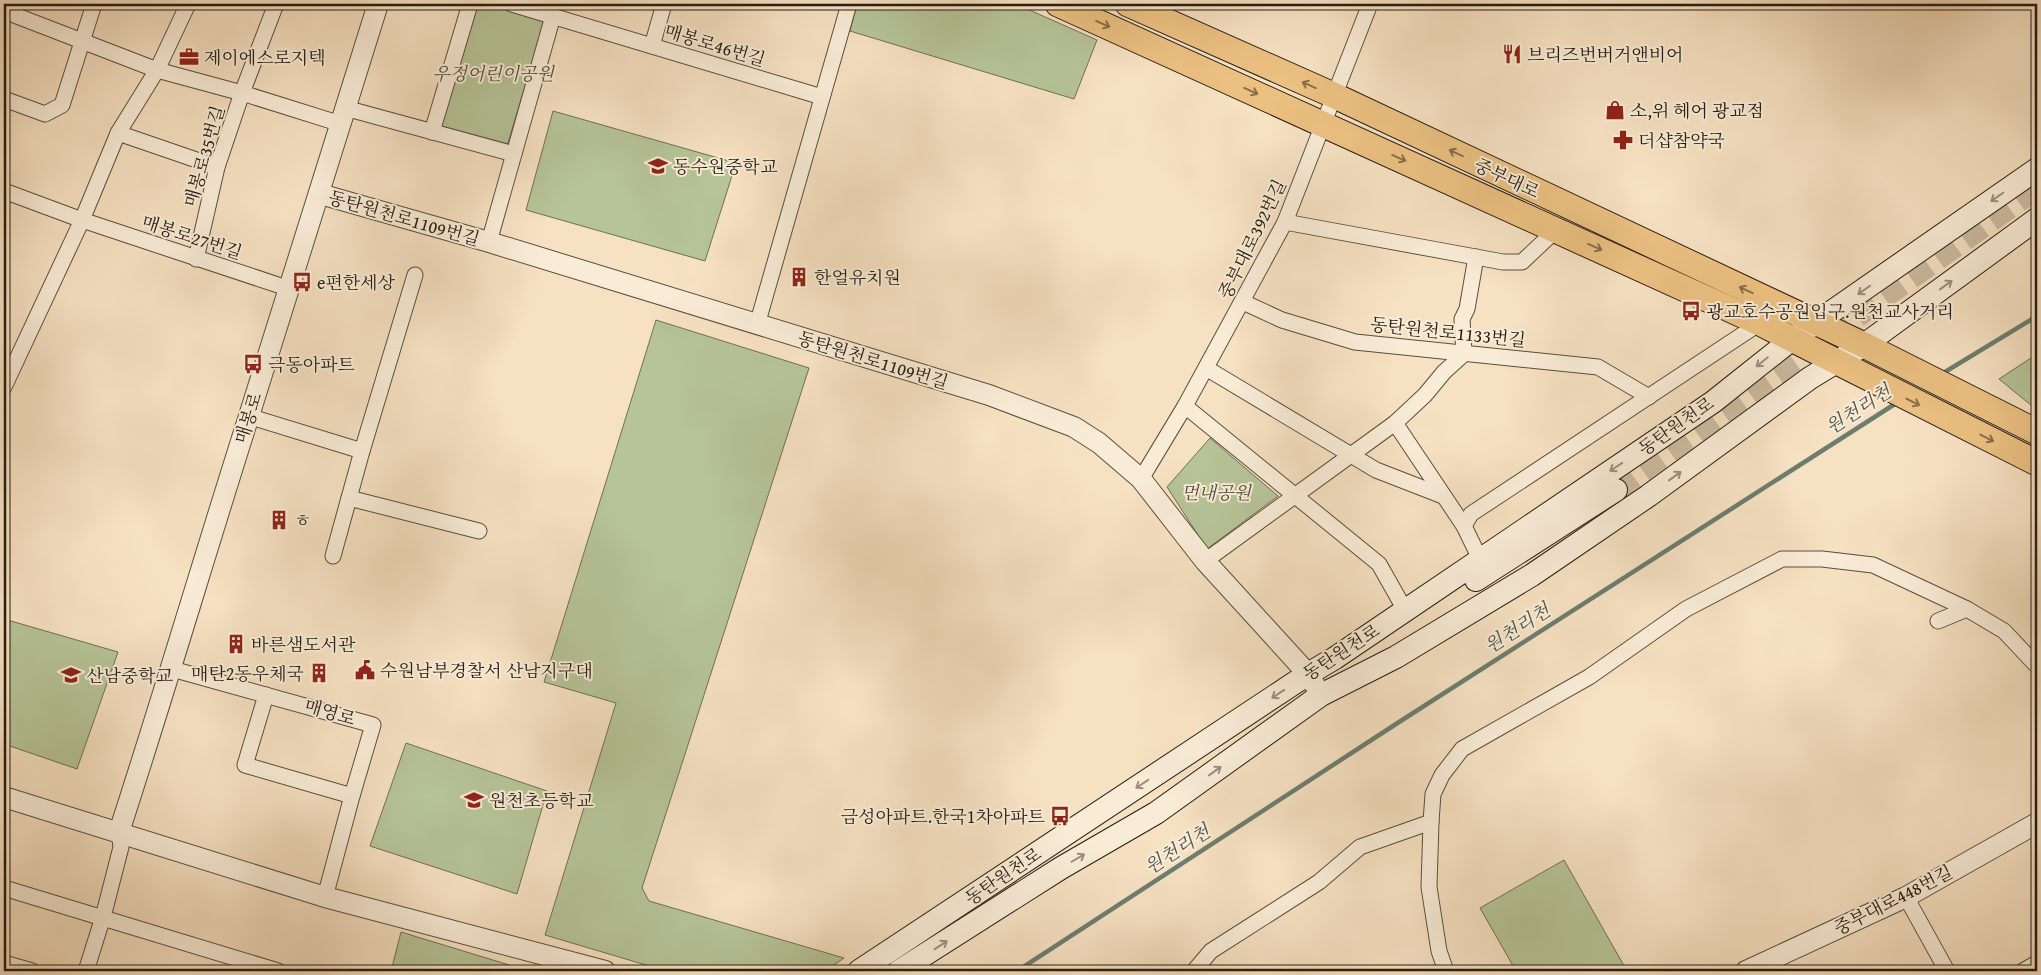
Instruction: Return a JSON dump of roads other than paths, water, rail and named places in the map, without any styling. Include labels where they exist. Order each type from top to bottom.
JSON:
[{"type":"main road","name":"중부대로","points":[[1058,4],[1760,323],[2037,464]]},
{"type":"main road","name":"중부대로","points":[[1128,4],[1333,96],[1874,350],[2037,432]]},
{"type":"main road","name":"동탄원천로","points":[[859,971],[1335,658],[1713,402],[1791,340],[2037,169]]},
{"type":"main road","name":"동탄원천로","points":[[899,971],[1061,868],[1156,813],[1321,695],[1396,657],[1532,575],[1648,496],[1810,378],[1845,367],[1874,350],[2037,218]]},
{"type":"main road","points":[[1308,674],[1386,639],[1620,495],[1321,695]]},
{"type":"street","points":[[4,99],[46,114],[62,105],[94,4]]},
{"type":"street","points":[[4,387],[82,220],[118,133],[157,70],[188,4]]},
{"type":"street","name":"매봉로35번길","points":[[196,259],[217,167],[242,92],[276,4]]},
{"type":"street","name":"매봉로","points":[[119,832],[172,669],[248,416],[320,194],[378,4]]},
{"type":"street","points":[[432,132],[470,4]]},
{"type":"street","name":"매봉로46번길","points":[[512,4],[822,97]]},
{"type":"street","points":[[652,46],[664,4]]},
{"type":"street","points":[[757,324],[849,4]]},
{"type":"street","name":"중부대로392번길","points":[[1140,479],[1185,406],[1285,222],[1370,4]]},
{"type":"street","name":"매봉로35번길","points":[[9,9],[81,41],[157,70],[343,116]]},
{"type":"street","name":"동탄원천로1109번길","points":[[489,242],[554,16]]},
{"type":"street","points":[[343,116],[432,132],[514,154]]},
{"type":"street","points":[[118,133],[217,167]]},
{"type":"street","name":"매봉로27번길","points":[[4,191],[82,220],[290,289]]},
{"type":"street","name":"동탄원천로1109번길","points":[[320,194],[489,242],[989,394],[1074,427],[1099,443],[1140,479],[1205,561],[1308,674],[1321,695]]},
{"type":"street","points":[[1285,222],[1503,262],[1522,262],[1556,230]]},
{"type":"street","points":[[1205,561],[1395,423],[1464,354],[1462,319],[1467,309],[1476,256]]},
{"type":"street","points":[[333,556],[362,451],[415,275]]},
{"type":"street","name":"동탄원천로1133번길","points":[[1243,302],[1282,320],[1355,342],[1598,367],[1649,397]]},
{"type":"street","points":[[1464,526],[1471,514],[1760,323]]},
{"type":"street","points":[[1206,368],[1376,470],[1443,496]]},
{"type":"street","points":[[1185,406],[1379,564],[1405,610]]},
{"type":"street","points":[[248,416],[362,451]]},
{"type":"street","points":[[1395,423],[1464,526],[1480,559]]},
{"type":"street","points":[[349,498],[479,531]]},
{"type":"street","points":[[1446,971],[1439,951],[1430,887],[1433,794],[1442,775],[1462,749],[1589,677],[1686,609],[1782,559],[1822,559],[1873,565],[1967,609],[2004,631],[2037,666]]},
{"type":"street","points":[[1938,621],[1967,609]]},
{"type":"street","name":"매영로","points":[[172,669],[373,725],[325,897]]},
{"type":"street","points":[[266,695],[245,765],[352,796]]},
{"type":"street","points":[[4,797],[325,897],[605,971]]},
{"type":"street","points":[[1194,971],[1212,951],[1319,882],[1360,847],[1431,822]]},
{"type":"street","name":"중부대로448번길","points":[[1746,971],[1906,897],[2037,823]]},
{"type":"street","points":[[86,971],[103,917],[121,847],[119,832]]},
{"type":"street","points":[[4,888],[278,971]]},
{"type":"street","points":[[1906,897],[1947,971]]},
{"type":"street","points":[[4,963],[32,971]]},
{"type":"street","points":[[2023,971],[2037,964]]},
{"type":"waterway","name":"원천리천","points":[[1940,375],[2037,316]]},
{"type":"waterway","name":"원천리천","points":[[1017,971],[1396,724],[1898,402]]},
{"type":"tunnel","points":[[1616,490],[2037,188]]},
{"type":"place","name":"브리즈번버거앤비어","points":[[1512,54]]},
{"type":"place","name":"제이에스로지텍","points":[[189,57]]},
{"type":"place","name":"소,위 헤어 광교점","points":[[1615,110]]},
{"type":"place","name":"더샵참약국","points":[[1623,140]]},
{"type":"place","name":"동수원중학교","points":[[658,166]]},
{"type":"place","name":"한얼유치원","points":[[799,277]]},
{"type":"place","name":"e편한세상","points":[[302,282]]},
{"type":"place","name":"광교호수공원입구.원천교사거리","points":[[1691,311]]},
{"type":"place","name":"극동아파트","points":[[253,364]]},
{"type":"place","name":"ㅎ","points":[[279,520]]},
{"type":"place","name":"바른샘도서관","points":[[236,644]]},
{"type":"place","name":"수원남부경찰서 산남지구대","points":[[365,670]]},
{"type":"place","name":"매탄2동우체국","points":[[319,673]]},
{"type":"place","name":"산남중학교","points":[[71,675]]},
{"type":"place","name":"원천초등학교","points":[[474,800]]},
{"type":"place","name":"금성아파트.한국1차아파트","points":[[1060,816]]},
{"type":"park label","name":"우정어린이공원","points":[[493,73]]},
{"type":"park label","name":"먼내공원","points":[[1216,492]]}]
